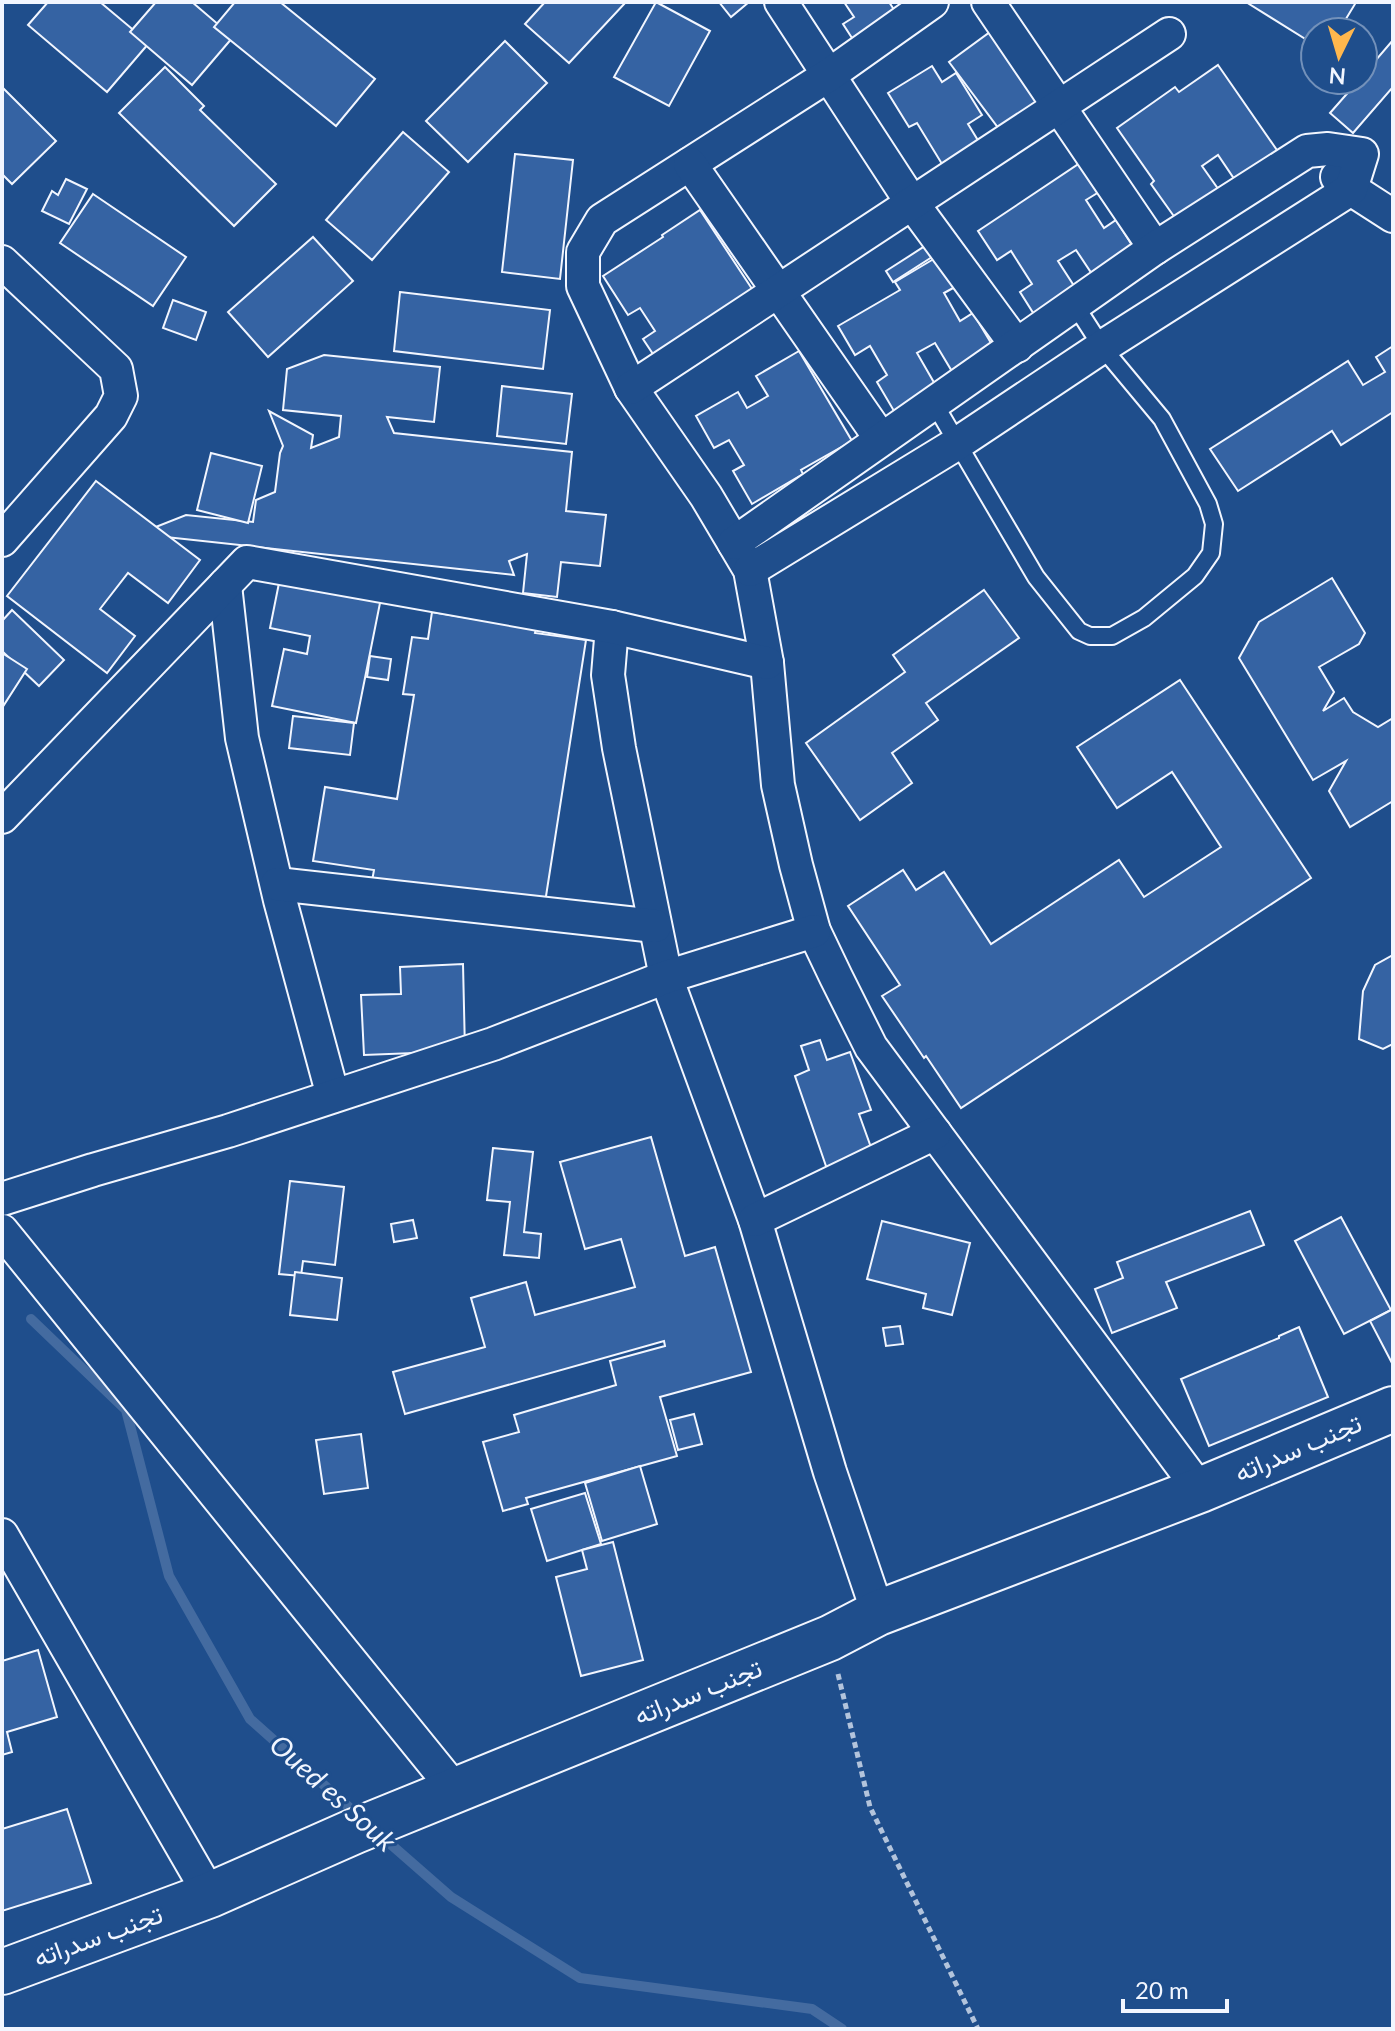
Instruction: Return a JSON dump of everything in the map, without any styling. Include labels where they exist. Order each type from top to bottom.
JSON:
[{"type":"highway","name":"تجنب سدراته","points":[[2,1972],[210,1895],[355,1831],[830,1638],[878,1613],[1200,1490],[1393,1409]]},
{"type":"street","points":[[781,2],[912,203],[1017,346]]},
{"type":"street","points":[[932,2],[829,75],[602,220],[583,252],[583,286],[631,388],[706,496],[742,556],[767,663],[778,785],[796,865],[814,931],[871,1047],[1200,1490]]},
{"type":"street","points":[[988,2],[1155,248]]},
{"type":"street","points":[[631,388],[1169,34]]},
{"type":"street","points":[[742,556],[881,439],[1155,248],[1307,151],[1351,189],[1393,216]]},
{"type":"street","points":[[690,164],[881,439]]},
{"type":"street","points":[[742,556],[958,443],[1102,347],[1351,189]]},
{"type":"street","points":[[2,262],[116,369],[121,396],[111,416],[2,540]]},
{"type":"street","points":[[2,817],[247,562],[612,627],[767,663]]},
{"type":"street","points":[[225,585],[242,738],[333,1096]]},
{"type":"street","points":[[612,627],[608,675],[619,748],[666,977],[755,1220],[830,1472],[878,1613]]},
{"type":"street","points":[[277,884],[655,926]]},
{"type":"street","points":[[2,1199],[228,1131],[493,1044],[666,977],[814,931]]},
{"type":"street","points":[[755,1220],[935,1133]]},
{"type":"street","points":[[2,1231],[456,1791]]},
{"type":"street","points":[[2,1535],[210,1895]]},
{"type":"lane","points":[[934,403],[1036,577],[1079,631],[1090,636],[1112,636],[1144,618],[1195,576],[1211,553],[1214,524],[1208,504],[1162,419],[1102,347],[1075,305]]},
{"type":"path","points":[[830,1638],[870,1807],[978,2029]]},
{"type":"building","points":[[48,2],[100,2],[149,43],[107,92],[28,25]]},
{"type":"building","points":[[156,2],[192,2],[233,37],[192,85],[130,32]]},
{"type":"building","points":[[235,2],[280,2],[375,79],[336,126],[214,27]]},
{"type":"building","points":[[545,2],[626,2],[569,63],[525,24]]},
{"type":"building","points":[[656,2],[710,31],[669,106],[614,77]]},
{"type":"building","points":[[719,2],[749,2],[731,17]]},
{"type":"building","points":[[844,2],[889,2],[904,25],[861,52],[843,24],[854,17]]},
{"type":"building","points":[[1246,2],[1355,4],[1348,16],[1299,16],[1299,35]]},
{"type":"building","points":[[990,32],[1052,115],[1011,145],[949,62]]},
{"type":"building","points":[[1393,40],[1393,87],[1353,133],[1330,113],[1345,96],[1379,96],[1379,56]]},
{"type":"building","points":[[505,41],[547,83],[468,162],[426,121]]},
{"type":"building","points":[[1218,65],[1281,156],[1239,186],[1218,155],[1202,166],[1221,193],[1178,222],[1117,128],[1175,87],[1179,92]]},
{"type":"building","points":[[932,66],[942,82],[956,73],[982,115],[968,124],[990,160],[953,182],[917,123],[909,127],[888,93]]},
{"type":"building","points":[[165,67],[204,106],[200,110],[276,184],[234,226],[119,113]]},
{"type":"building","points":[[2,87],[56,141],[12,184],[2,174]]},
{"type":"building","points":[[403,132],[449,172],[372,260],[326,220]]},
{"type":"building","points":[[515,154],[573,160],[560,279],[502,272]]},
{"type":"building","points":[[1080,163],[1099,192],[1086,200],[1104,228],[1116,220],[1137,253],[1096,280],[1076,250],[1058,261],[1078,292],[1037,319],[1020,292],[1032,284],[1011,251],[997,260],[978,231]]},
{"type":"building","points":[[66,179],[87,189],[69,224],[42,211],[52,191],[58,195]]},
{"type":"building","points":[[93,194],[186,257],[153,306],[60,243]]},
{"type":"building","points":[[700,210],[764,307],[665,372],[643,339],[655,331],[640,308],[628,315],[603,276]]},
{"type":"building","points":[[313,237],[353,281],[268,357],[228,312]]},
{"type":"building","points":[[925,246],[932,257],[893,282],[886,271]]},
{"type":"building","points":[[937,257],[955,287],[944,293],[960,321],[973,313],[994,348],[953,373],[935,343],[917,353],[936,386],[894,411],[877,382],[887,375],[870,346],[855,355],[838,326],[900,290],[895,282]]},
{"type":"building","points":[[400,292],[550,310],[543,369],[394,351]]},
{"type":"building","points":[[173,300],[206,312],[196,340],[163,328]]},
{"type":"building","points":[[1393,346],[1393,412],[1341,445],[1332,431],[1238,491],[1210,449],[1348,361],[1363,385],[1385,372],[1376,357]]},
{"type":"building","points":[[799,351],[852,441],[801,470],[803,474],[752,504],[733,471],[744,465],[729,440],[714,448],[696,416],[738,392],[747,408],[768,396],[756,376]]},
{"type":"building","points":[[324,355],[440,367],[434,422],[387,417],[394,433],[572,452],[566,511],[606,515],[600,566],[561,562],[557,597],[523,593],[527,554],[509,561],[514,575],[138,534],[186,515],[253,522],[256,500],[275,492],[283,446],[269,411],[313,435],[311,448],[339,437],[341,416],[283,410],[287,369]]},
{"type":"building","points":[[502,386],[572,394],[566,444],[497,436]]},
{"type":"building","points":[[211,453],[262,466],[248,523],[197,510]]},
{"type":"building","points":[[96,481],[200,560],[168,603],[128,573],[100,609],[135,636],[107,673],[7,596]]},
{"type":"building","points":[[280,578],[381,598],[356,723],[272,706],[284,649],[307,654],[310,636],[270,628]]},
{"type":"building","points":[[1332,578],[1365,633],[1359,644],[1319,667],[1334,692],[1323,711],[1344,698],[1353,712],[1378,727],[1393,718],[1393,801],[1350,827],[1329,791],[1346,761],[1313,780],[1239,658],[1259,622]]},
{"type":"building","points":[[984,590],[1019,638],[926,703],[938,720],[892,753],[912,783],[860,820],[806,743],[905,672],[893,655]]},
{"type":"building","points":[[12,610],[64,660],[39,686],[2,651],[2,621]]},
{"type":"building","points":[[432,612],[586,640],[544,909],[372,881],[374,870],[313,861],[325,787],[397,799],[414,695],[403,694],[412,637],[428,639]]},
{"type":"building","points":[[2,653],[27,669],[2,708]]},
{"type":"building","points":[[370,656],[391,659],[388,680],[367,677]]},
{"type":"building","points":[[1180,680],[1311,878],[961,1108],[882,996],[900,985],[848,906],[903,870],[916,890],[944,872],[991,944],[1119,860],[1144,897],[1221,847],[1172,772],[1117,808],[1077,747]]},
{"type":"building","points":[[293,716],[354,723],[350,755],[289,748]]},
{"type":"building","points":[[1393,955],[1393,1044],[1383,1049],[1359,1039],[1363,991],[1375,965]]},
{"type":"building","points":[[463,964],[465,1051],[364,1055],[361,995],[401,994],[400,967]]},
{"type":"building","points":[[820,1040],[827,1060],[850,1052],[871,1110],[859,1114],[873,1153],[827,1169],[795,1076],[809,1070],[801,1046]]},
{"type":"building","points":[[651,1137],[685,1256],[715,1247],[751,1372],[660,1397],[677,1456],[526,1498],[528,1504],[503,1511],[483,1442],[519,1432],[514,1415],[616,1385],[610,1361],[665,1346],[664,1341],[405,1414],[393,1372],[485,1347],[471,1298],[526,1282],[535,1315],[635,1287],[621,1239],[585,1249],[560,1162]]},
{"type":"building","points":[[493,1148],[533,1152],[524,1232],[541,1234],[539,1258],[504,1255],[510,1202],[487,1200]]},
{"type":"building","points":[[290,1181],[344,1187],[335,1265],[303,1261],[301,1276],[279,1274]]},
{"type":"building","points":[[1250,1211],[1264,1245],[1166,1282],[1177,1308],[1112,1333],[1095,1289],[1123,1278],[1117,1262]]},
{"type":"building","points":[[1341,1217],[1391,1310],[1344,1334],[1295,1241]]},
{"type":"building","points":[[413,1220],[417,1238],[394,1242],[391,1224]]},
{"type":"building","points":[[882,1221],[970,1243],[952,1315],[923,1308],[926,1294],[867,1279]]},
{"type":"building","points":[[295,1272],[342,1278],[337,1320],[290,1315]]},
{"type":"building","points":[[1393,1309],[1393,1365],[1370,1321]]},
{"type":"building","points":[[900,1326],[903,1344],[886,1346],[883,1328]]},
{"type":"building","points":[[1299,1327],[1328,1397],[1209,1446],[1181,1379]]},
{"type":"building","points":[[694,1414],[702,1444],[678,1450],[670,1420]]},
{"type":"building","points":[[361,1434],[368,1488],[324,1494],[316,1440]]},
{"type":"building","points":[[640,1466],[657,1524],[602,1541],[585,1483]]},
{"type":"building","points":[[585,1493],[601,1544],[547,1561],[531,1509]]},
{"type":"building","points":[[613,1542],[643,1660],[581,1676],[556,1577],[587,1569],[582,1550]]},
{"type":"building","points":[[38,1650],[57,1717],[7,1732],[12,1752],[2,1755],[2,1661]]},
{"type":"building","points":[[67,1809],[91,1883],[2,1911],[2,1829]]},
{"type":"waterway","name":"Oued es Souk","points":[[31,1319],[126,1410],[169,1576],[250,1719],[361,1818]]},
{"type":"waterway","name":"Oued es Souk","points":[[379,1834],[451,1897],[580,1978],[812,2009],[842,2029]]}]
